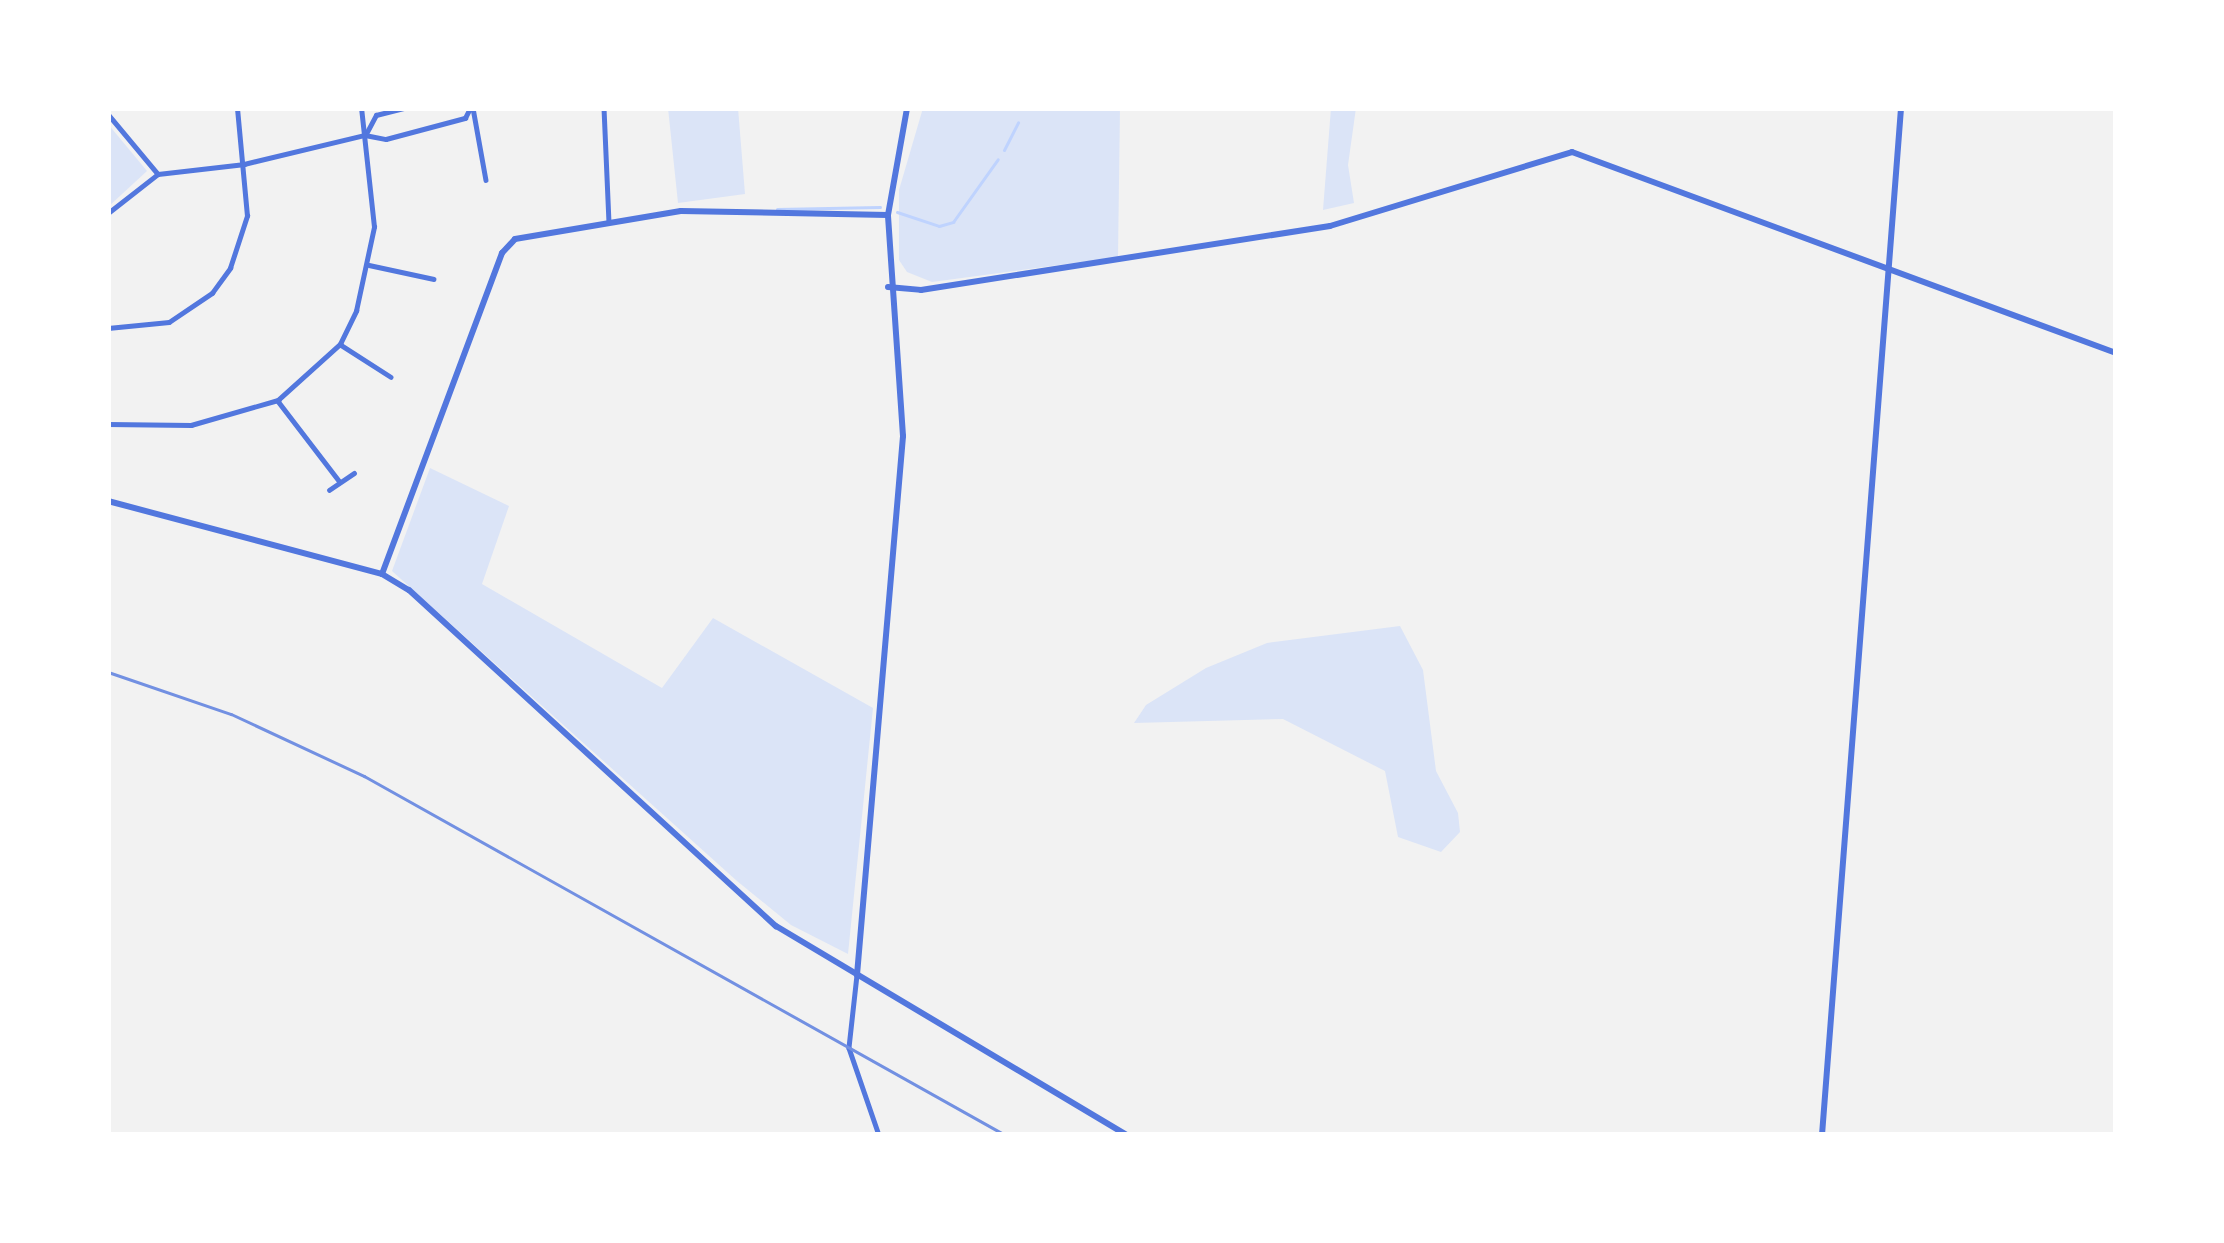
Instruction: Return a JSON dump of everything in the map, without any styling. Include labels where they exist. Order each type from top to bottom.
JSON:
[{"type":"street","points":[[108,328],[169,322],[212,293],[239,245],[244,164],[237,108]]},
{"type":"street","points":[[108,424],[191,425],[278,400],[340,344],[369,265],[374,227],[361,108]]},
{"type":"street","points":[[365,135],[376,115],[404,108]]},
{"type":"street","points":[[108,213],[158,173],[244,164],[365,135],[386,139],[465,118],[472,108]]},
{"type":"street","points":[[472,108],[486,180]]},
{"type":"street","points":[[604,108],[610,220]]},
{"type":"street","points":[[879,1135],[850,1048],[903,436],[888,287],[888,215],[907,108]]},
{"type":"street","points":[[1822,1135],[1901,108]]},
{"type":"street","points":[[109,111],[158,173]]},
{"type":"street","points":[[888,287],[921,290],[1330,226],[1572,152],[2116,353]]},
{"type":"street","points":[[382,574],[502,253],[530,231],[737,210],[888,215]]},
{"type":"street","points":[[369,265],[434,279]]},
{"type":"street","points":[[340,344],[392,377]]},
{"type":"street","points":[[278,400],[340,482]]},
{"type":"street","points":[[329,490],[354,473]]},
{"type":"street","points":[[108,501],[382,574],[437,614],[776,926],[1126,1135]]},
{"type":"shaded area","points":[[668,108],[738,108],[745,194],[678,203]]},
{"type":"shaded area","points":[[923,108],[1120,108],[1118,257],[932,282],[907,272],[899,260],[899,190]]},
{"type":"shaded area","points":[[1331,108],[1356,108],[1348,165],[1354,203],[1323,210]]},
{"type":"shaded area","points":[[108,124],[147,171],[108,207]]},
{"type":"shaded area","points":[[430,468],[509,506],[482,584],[662,688],[713,618],[873,708],[848,954],[791,925],[737,881],[392,571]]},
{"type":"shaded area","points":[[1400,626],[1423,670],[1436,771],[1458,813],[1460,832],[1441,852],[1398,837],[1385,771],[1283,719],[1134,723],[1146,705],[1206,668],[1267,643]]},
{"type":"waterway","points":[[1004,150],[1018,122]]},
{"type":"waterway","points":[[897,212],[939,226],[953,222],[998,159]]},
{"type":"waterway","points":[[777,209],[880,207]]},
{"type":"railway","points":[[108,672],[231,714],[364,776],[1005,1135]]}]
